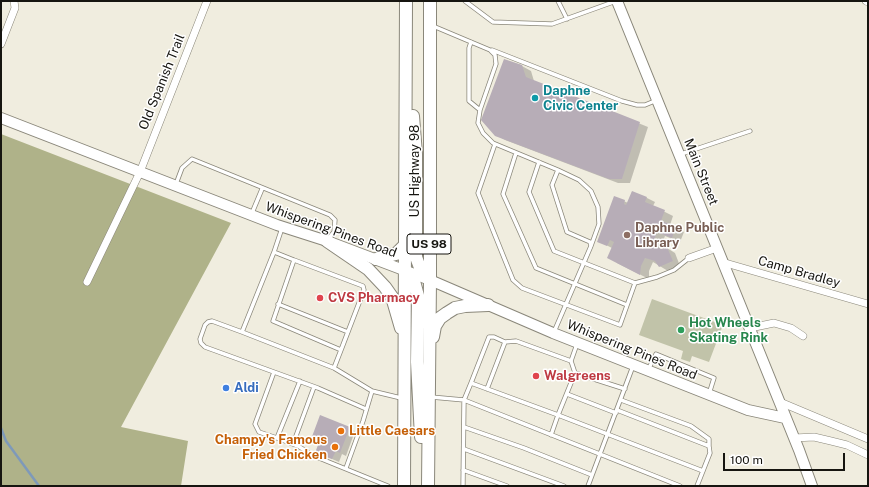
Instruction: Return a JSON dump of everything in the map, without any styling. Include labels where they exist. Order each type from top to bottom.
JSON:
[{"type":"main road","name":"US Highway 98","points":[[404,486],[406,1]]},
{"type":"main road","name":"US Highway 98","points":[[428,481],[430,1]]},
{"type":"main road","points":[[406,65],[416,154],[416,257],[422,273],[430,280]]},
{"type":"main road","points":[[327,241],[368,269],[385,287],[392,297],[405,339]]},
{"type":"main road","points":[[376,259],[387,258],[396,254],[405,245]]},
{"type":"main road","points":[[406,270],[414,281],[418,296],[417,362],[420,430],[428,481]]},
{"type":"main road","points":[[429,354],[436,326],[440,318],[455,308],[488,305]]},
{"type":"street","points":[[1,44],[14,8],[14,1]]},
{"type":"street","name":"Old Spanish Trail","points":[[87,282],[140,172],[207,1]]},
{"type":"street","name":"Main Street","points":[[617,1],[780,402],[812,486]]},
{"type":"street","name":"Whispering Pines Road","points":[[1,118],[283,227],[327,241],[406,270],[577,343],[748,410],[786,418]]},
{"type":"street","points":[[689,258],[717,248]]},
{"type":"street","name":"Camp Bradley","points":[[722,262],[868,304]]},
{"type":"street","points":[[750,328],[774,322],[791,328],[803,336]]},
{"type":"street","points":[[780,402],[868,439]]},
{"type":"street","points":[[794,438],[814,437],[847,445],[868,455]]},
{"type":"lane","points":[[465,1],[493,22],[552,24],[617,1]]},
{"type":"lane","points":[[558,1],[567,18]]},
{"type":"lane","points":[[430,25],[622,101],[637,105],[645,105],[658,100]]},
{"type":"lane","points":[[471,42],[469,48],[469,101],[480,110]]},
{"type":"lane","points":[[489,49],[495,55],[496,64],[480,110],[478,123],[483,133],[495,144],[579,180],[591,191],[598,207],[599,224],[584,263],[553,333]]},
{"type":"lane","points":[[680,154],[750,130]]},
{"type":"lane","points":[[495,144],[478,193],[513,280],[522,288],[620,325],[635,283]]},
{"type":"lane","points":[[516,153],[504,194],[536,268],[627,305]]},
{"type":"lane","points":[[176,185],[182,168],[192,159],[262,189],[330,215],[335,220],[334,232],[327,241]]},
{"type":"lane","points":[[539,162],[529,192],[554,251],[635,283],[657,277],[674,270],[689,258]]},
{"type":"lane","points":[[558,170],[552,185],[567,232],[590,242],[591,246]]},
{"type":"lane","points":[[252,215],[262,189]]},
{"type":"lane","points":[[242,332],[283,227]]},
{"type":"lane","points":[[274,252],[363,286],[364,290],[334,368]]},
{"type":"lane","points":[[294,260],[273,317],[276,323],[341,350]]},
{"type":"lane","points":[[278,304],[348,332]]},
{"type":"lane","points":[[366,409],[300,381],[205,347],[201,343],[200,339],[205,325],[212,321],[242,332],[334,368],[372,391],[404,399]]},
{"type":"lane","points":[[463,486],[464,400],[489,337],[494,337],[505,342],[516,341],[570,361]]},
{"type":"lane","points":[[488,389],[505,342]]},
{"type":"lane","points":[[551,435],[575,373],[570,361],[577,343]]},
{"type":"lane","points":[[648,371],[656,354],[714,378],[709,395]]},
{"type":"lane","points":[[588,486],[634,365]]},
{"type":"lane","points":[[274,372],[256,424],[259,432],[293,444],[314,456],[388,486]]},
{"type":"lane","points":[[575,373],[625,389]]},
{"type":"lane","points":[[277,438],[300,381]]},
{"type":"lane","points":[[471,383],[703,471]]},
{"type":"lane","points":[[293,444],[314,387]]},
{"type":"lane","points":[[346,468],[372,391]]},
{"type":"lane","points":[[567,394],[709,446]]},
{"type":"lane","points":[[428,396],[464,400],[680,486]]},
{"type":"lane","points":[[621,400],[691,426],[709,439],[710,453],[697,486]]},
{"type":"lane","points":[[464,427],[524,448],[592,475]]},
{"type":"lane","points":[[464,449],[564,486]]},
{"type":"lane","points":[[463,470],[507,486]]},
{"type":"green space","points":[[1,134],[231,223],[121,427],[188,441],[181,486],[1,486]]},
{"type":"green space","name":"Hot Wheels Skating Rink","points":[[652,299],[723,325],[709,362],[692,356],[690,362],[681,359],[683,351],[639,335]]},
{"type":"building","name":"Daphne Civic Center","points":[[504,59],[522,65],[526,77],[640,122],[622,179],[609,179],[495,136],[481,120]]},
{"type":"building","name":"Daphne Public Library","points":[[632,191],[647,197],[645,202],[665,210],[661,221],[676,226],[672,238],[657,232],[652,245],[661,249],[667,247],[673,261],[659,267],[655,261],[645,258],[641,266],[640,275],[607,258],[614,242],[610,240],[607,246],[597,242],[614,196],[625,200],[624,204],[626,205]]},
{"type":"building","points":[[320,415],[350,427],[340,453],[336,451],[332,459],[315,453],[318,445],[310,442]]},
{"type":"waterway","points":[[1,428],[6,441],[39,486]]},
{"type":"place","name":"Daphne Civic Center","points":[[535,98]]},
{"type":"place","name":"Daphne Public Library","points":[[627,235]]},
{"type":"place","name":"CVS Pharmacy","points":[[320,298]]},
{"type":"place","name":"Hot Wheels Skating Rink","points":[[681,330]]},
{"type":"place","name":"Walgreens","points":[[536,376]]},
{"type":"place","name":"Aldi","points":[[226,388]]},
{"type":"place","name":"Little Caesars","points":[[341,431]]},
{"type":"place","name":"Champy's Famous Fried Chicken","points":[[335,447]]}]
